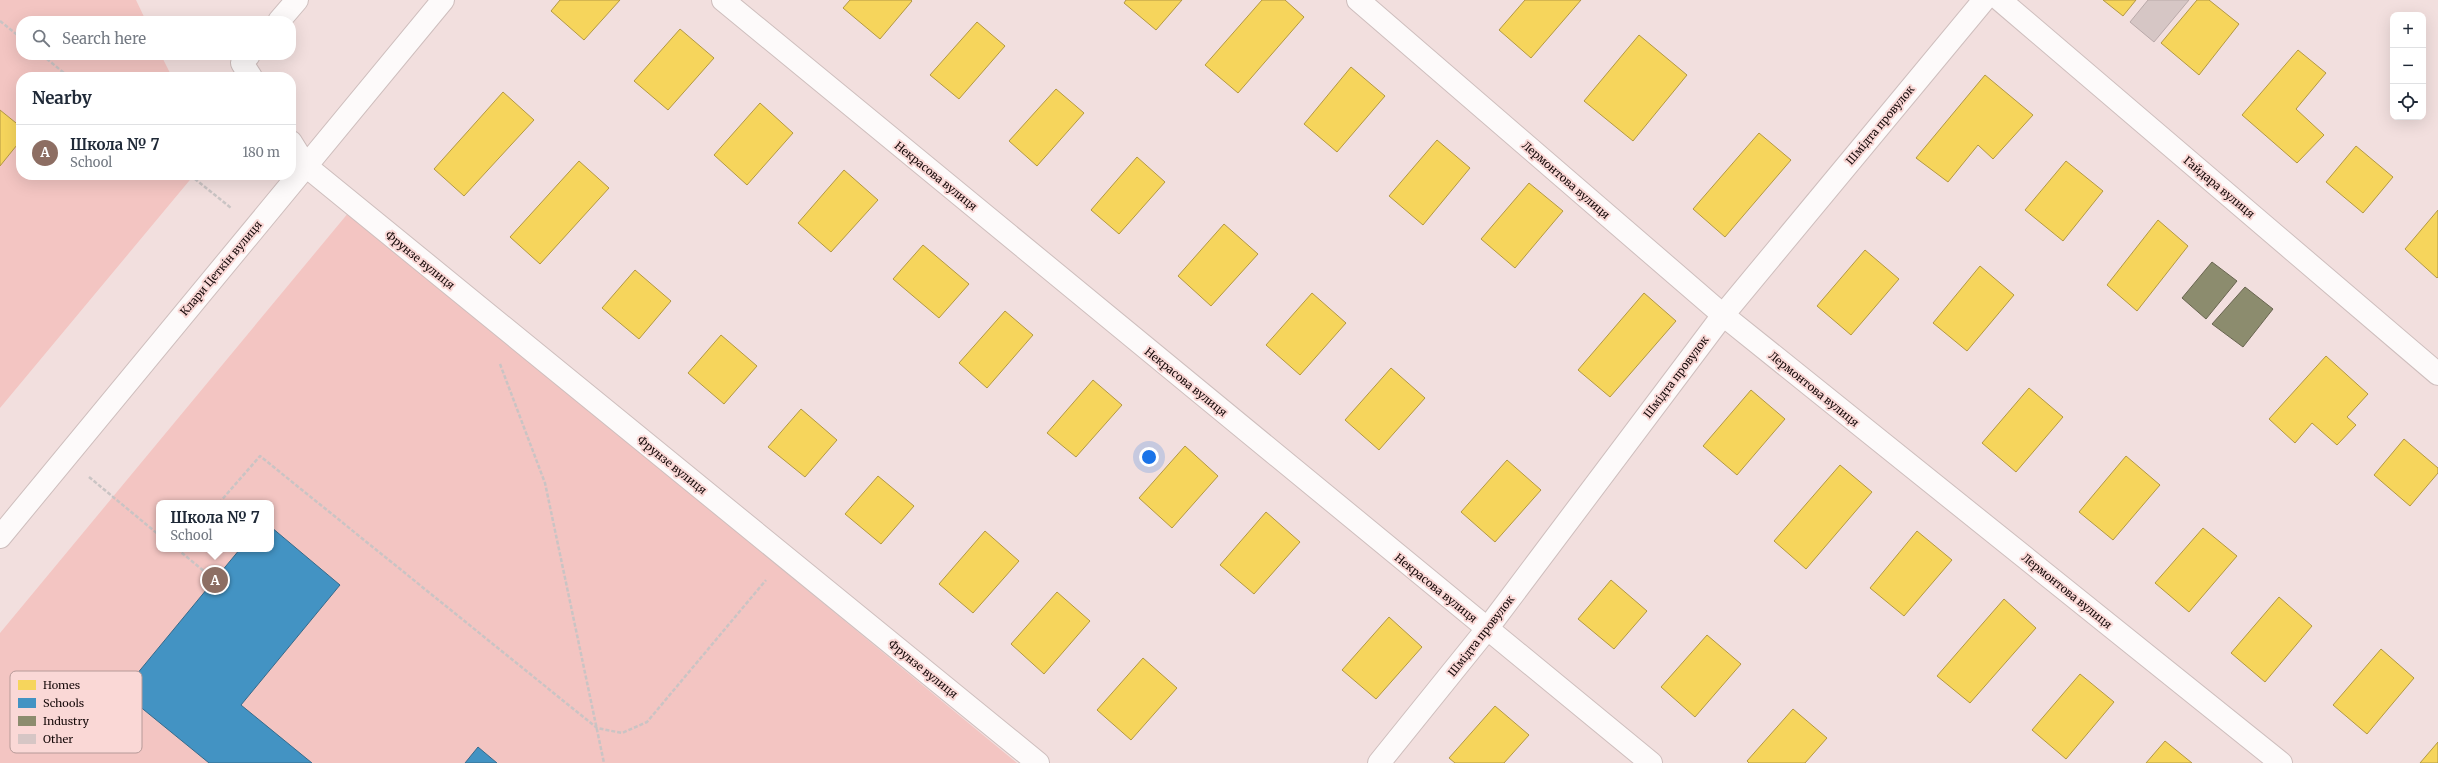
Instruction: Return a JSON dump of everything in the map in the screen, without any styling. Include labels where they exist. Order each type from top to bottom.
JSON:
[{"type":"street","points":[[283,16],[297,0]]},
{"type":"street","name":"Клари Цеткін вулиця","points":[[296,178],[443,0]]},
{"type":"street","name":"Некрасова вулиця","points":[[723,0],[1650,763]]},
{"type":"street","name":"Лермонтова вулиця","points":[[1358,0],[1723,316],[2281,763]]},
{"type":"street","name":"Шмідта провулок","points":[[1379,763],[1487,629],[1723,316],[1984,0]]},
{"type":"street","name":"Гайдара вулиця","points":[[2000,0],[2438,374]]},
{"type":"street","points":[[245,60],[242,63],[248,72]]},
{"type":"street","name":"Фрунзе вулиця","points":[[296,150],[306,166],[1038,763]]},
{"type":"street","name":"Клари Цеткін вулиця","points":[[0,537],[294,180]]},
{"type":"path","points":[[0,21],[16,34]]},
{"type":"path","points":[[48,60],[63,72]]},
{"type":"path","points":[[196,180],[255,228]]},
{"type":"path","points":[[499,361],[545,484],[604,763]]},
{"type":"path","points":[[222,500],[260,456],[597,728],[622,733],[647,722],[786,558]]},
{"type":"path","points":[[66,457],[156,532]]},
{"type":"path","points":[[182,552],[215,580]]},
{"type":"shaded area","points":[[0,0],[136,0],[144,16],[16,16],[16,60],[164,60],[170,72],[16,72],[16,180],[190,180],[0,408]]},
{"type":"shaded area","points":[[349,212],[1017,763],[0,763],[0,633]]},
{"type":"building: Homes","points":[[560,0],[620,0],[584,40],[551,11]]},
{"type":"building: Homes","points":[[850,0],[912,1],[880,39],[843,8]]},
{"type":"building: Homes","points":[[1126,0],[1182,0],[1156,30],[1124,3]]},
{"type":"building: Homes","points":[[1262,0],[1285,0],[1304,17],[1238,93],[1205,65]]},
{"type":"building: Homes","points":[[1525,0],[1581,0],[1531,58],[1499,30]]},
{"type":"building: Homes","points":[[2103,0],[2136,0],[2123,16]]},
{"type":"building: Homes","points":[[2197,0],[2209,0],[2239,24],[2199,75],[2161,43]]},
{"type":"building: Homes","points":[[977,22],[1005,46],[959,99],[930,75]]},
{"type":"building: Homes","points":[[680,29],[714,58],[668,110],[634,81]]},
{"type":"building: Homes","points":[[1639,35],[1687,75],[1633,141],[1584,101]]},
{"type":"building: Homes","points":[[2298,50],[2326,73],[2296,109],[2324,135],[2297,163],[2242,115]]},
{"type":"building: Homes","points":[[1351,67],[1385,96],[1337,152],[1304,124]]},
{"type":"building: Homes","points":[[1985,75],[2033,115],[1993,159],[1978,145],[1948,182],[1916,158]]},
{"type":"building: Homes","points":[[1056,89],[1084,113],[1037,166],[1009,141]]},
{"type":"building: Homes","points":[[503,92],[534,120],[464,196],[434,169]]},
{"type":"building: Homes","points":[[760,103],[793,133],[747,185],[714,155]]},
{"type":"building: Homes","points":[[0,110],[16,123],[16,146],[0,166]]},
{"type":"building: Homes","points":[[1759,133],[1791,160],[1725,237],[1693,209]]},
{"type":"building: Homes","points":[[1437,140],[1470,168],[1423,225],[1389,196]]},
{"type":"building: Homes","points":[[2356,146],[2393,177],[2363,213],[2326,182]]},
{"type":"building: Homes","points":[[1137,157],[1165,182],[1119,234],[1091,210]]},
{"type":"building: Homes","points":[[579,161],[609,188],[540,264],[510,237]]},
{"type":"building: Homes","points":[[2066,161],[2103,191],[2063,241],[2025,210]]},
{"type":"building: Homes","points":[[844,170],[878,200],[831,252],[798,223]]},
{"type":"building: Homes","points":[[1529,183],[1563,211],[1515,268],[1481,239]]},
{"type":"building: Homes","points":[[2438,210],[2438,277],[2437,278],[2405,249]]},
{"type":"building: Homes","points":[[2158,220],[2188,246],[2137,311],[2107,285]]},
{"type":"building: Homes","points":[[1224,224],[1258,254],[1211,306],[1178,276]]},
{"type":"building: Homes","points":[[923,245],[969,284],[939,318],[893,279]]},
{"type":"building: Homes","points":[[1865,250],[1899,279],[1851,335],[1817,306]]},
{"type":"building: Homes","points":[[1980,266],[2014,295],[1967,351],[1933,323]]},
{"type":"building: Homes","points":[[635,270],[671,301],[639,339],[602,308]]},
{"type":"building: Homes","points":[[1312,293],[1346,323],[1300,375],[1266,345]]},
{"type":"building: Homes","points":[[1644,293],[1676,321],[1610,397],[1578,370]]},
{"type":"building: Homes","points":[[1005,311],[1033,335],[987,388],[959,363]]},
{"type":"building: Homes","points":[[721,335],[757,366],[724,404],[688,373]]},
{"type":"building: Homes","points":[[2326,356],[2368,394],[2347,417],[2356,425],[2337,445],[2312,423],[2295,443],[2269,419]]},
{"type":"building: Homes","points":[[1391,368],[1425,398],[1379,450],[1345,420]]},
{"type":"building: Homes","points":[[1093,380],[1122,405],[1076,457],[1047,433]]},
{"type":"building: Homes","points":[[2029,388],[2063,417],[2016,472],[1982,443]]},
{"type":"building: Homes","points":[[1751,390],[1785,419],[1737,475],[1703,446]]},
{"type":"building: Homes","points":[[801,409],[837,440],[805,477],[768,447]]},
{"type":"building: Homes","points":[[2404,439],[2438,468],[2438,473],[2410,506],[2374,475]]},
{"type":"building: Homes","points":[[1185,446],[1218,476],[1172,528],[1139,498]]},
{"type":"building: Homes","points":[[2126,456],[2160,485],[2113,540],[2079,512]]},
{"type":"building: Homes","points":[[1507,460],[1541,490],[1495,542],[1461,512]]},
{"type":"building: Homes","points":[[1840,465],[1872,492],[1806,569],[1774,541]]},
{"type":"building: Homes","points":[[878,476],[914,506],[881,544],[845,514]]},
{"type":"building: Homes","points":[[1266,512],[1300,542],[1254,594],[1220,565]]},
{"type":"building: Homes","points":[[2203,528],[2237,556],[2189,612],[2155,583]]},
{"type":"building: Homes","points":[[985,531],[1019,561],[973,613],[939,584]]},
{"type":"building: Homes","points":[[1917,531],[1952,560],[1904,616],[1870,588]]},
{"type":"building: Homes","points":[[1611,580],[1647,611],[1614,649],[1578,619]]},
{"type":"building: Homes","points":[[1057,592],[1090,621],[1044,674],[1011,644]]},
{"type":"building: Homes","points":[[2279,597],[2312,626],[2265,682],[2231,653]]},
{"type":"building: Homes","points":[[2004,599],[2036,628],[1970,703],[1937,676]]},
{"type":"building: Homes","points":[[1389,617],[1422,647],[1376,699],[1342,670]]},
{"type":"building: Homes","points":[[1707,635],[1741,664],[1695,717],[1661,687]]},
{"type":"building: Homes","points":[[2381,649],[2414,678],[2367,734],[2333,705]]},
{"type":"building: Homes","points":[[1143,658],[1177,688],[1131,740],[1097,710]]},
{"type":"building: Homes","points":[[2080,674],[2114,702],[2066,759],[2032,730]]},
{"type":"building: Homes","points":[[1495,706],[1529,735],[1504,763],[1455,763],[1449,758]]},
{"type":"building: Homes","points":[[1793,709],[1827,738],[1805,763],[1749,763],[1747,761]]},
{"type":"building: Homes","points":[[2165,741],[2192,763],[2146,763]]},
{"type":"building: Homes","points":[[2438,742],[2438,763],[2420,763]]},
{"type":"building: Schools","points":[[274,530],[340,585],[241,705],[312,763],[209,763],[142,708],[142,671],[139,671],[238,552],[274,552]]},
{"type":"building: Schools","points":[[478,747],[497,763],[465,763]]},
{"type":"building: Industry","points":[[2212,262],[2237,281],[2206,319],[2182,298]]},
{"type":"building: Industry","points":[[2245,287],[2273,309],[2243,347],[2212,324]]},
{"type":"building: Other","points":[[2148,0],[2189,0],[2154,42],[2130,22]]},
{"type":"place","name":"Школа № 7","points":[[215,580]]}]
